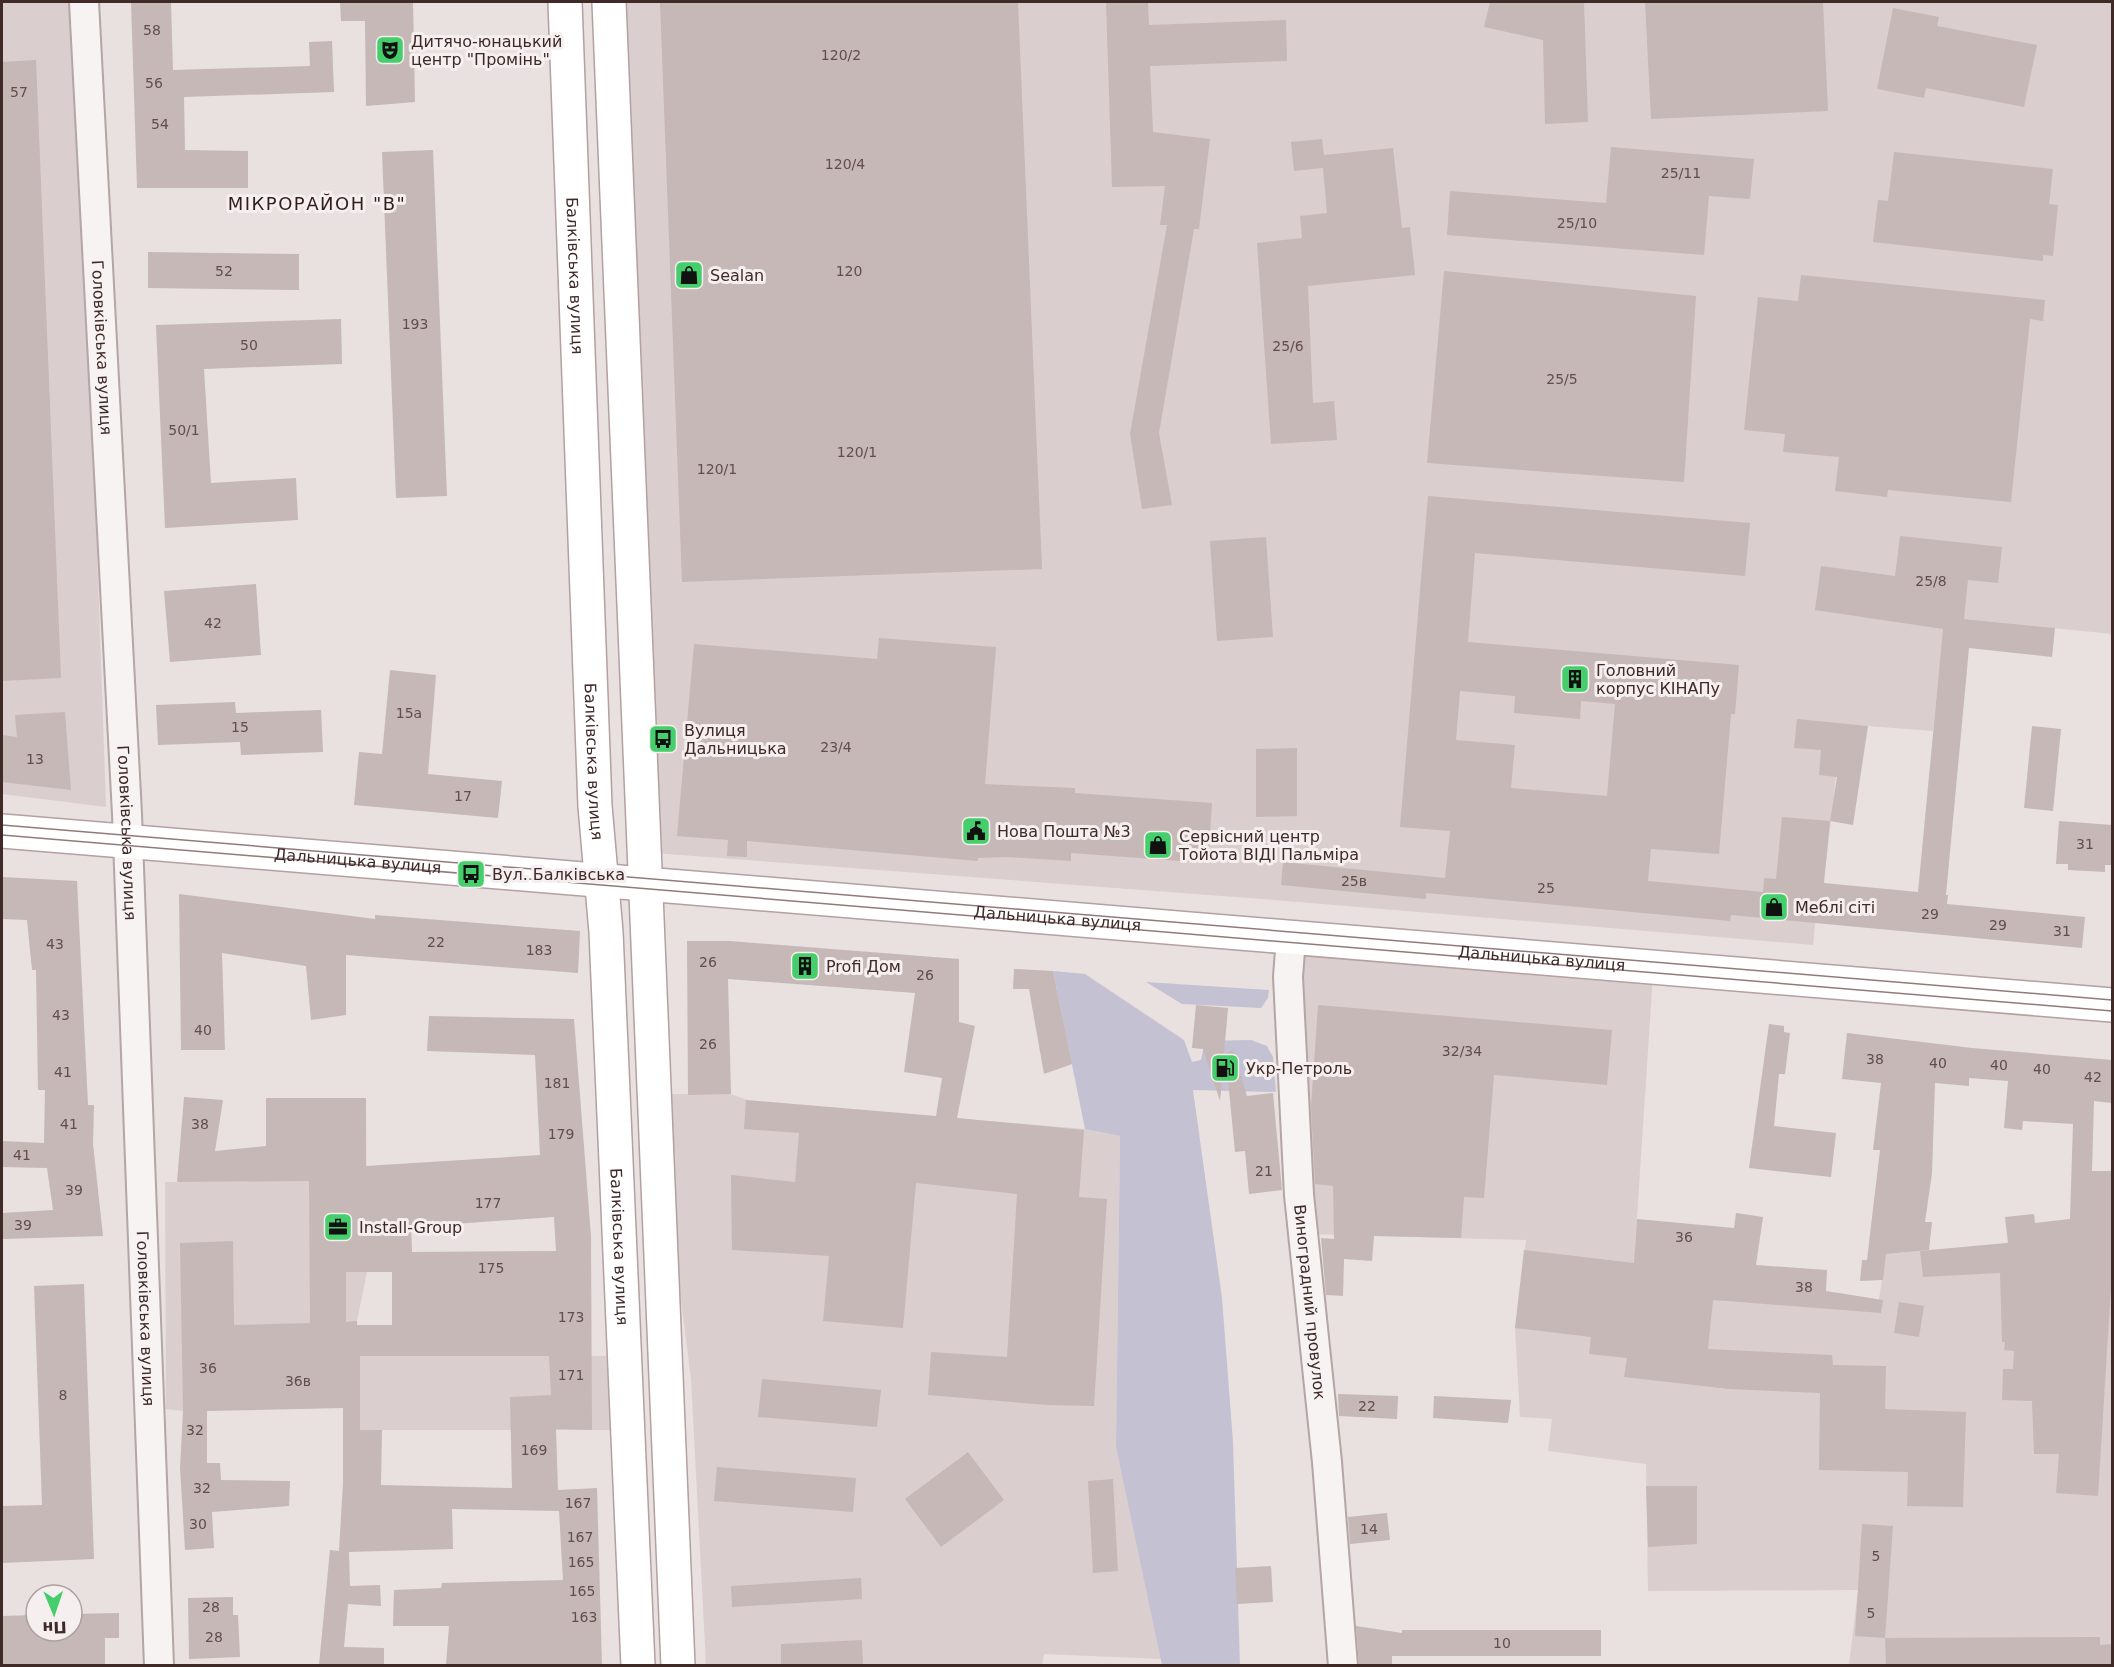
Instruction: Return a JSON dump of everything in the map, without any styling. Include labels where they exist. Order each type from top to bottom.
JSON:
[{"type":"main road","name":"Балківська вулиця","points":[[565,2],[595,806],[606,932],[638,1665]]},
{"type":"main road","points":[[609,2],[643,884],[678,1665]]},
{"type":"main road","name":"Дальницька вулиця","points":[[2,831],[2112,1005]]},
{"type":"street","name":"Головківська вулиця","points":[[84,2],[128,841],[159,1665]]},
{"type":"street","name":"Виноградний провулок","points":[[1291,937],[1288,977],[1299,1195],[1327,1462],[1342,1665]]},
{"type":"shaded area","points":[[2,2],[78,2],[106,807],[2,794]]},
{"type":"shaded area","points":[[626,2],[2112,2],[2112,634],[1945,617],[1933,731],[1842,724],[1826,863],[1819,882],[1813,945],[1274,900],[654,853]]},
{"type":"shaded area","points":[[1293,944],[1653,975],[1635,1247],[1725,1301],[1877,1312],[1886,1254],[2112,1233],[2112,1665],[1849,1665],[1858,1590],[1648,1591],[1646,1464],[1548,1451],[1552,1419],[1520,1417],[1515,1328],[1526,1240],[1306,1234]]},
{"type":"shaded area","points":[[1053,971],[1085,974],[1184,1040],[1192,1062],[1201,1060],[1205,1041],[1251,1040],[1267,1046],[1273,1057],[1276,1092],[1193,1090],[1222,1298],[1233,1442],[1240,1665],[1162,1665],[1116,1447],[1120,1136],[1085,1129]]},
{"type":"shaded area","points":[[1146,982],[1269,990],[1268,998],[1261,1008],[1182,1004]]},
{"type":"shaded area","points":[[655,1094],[731,1094],[750,1101],[1085,1129],[1120,1136],[1116,1447],[1162,1659],[1044,1654],[1042,1666],[706,1665],[691,1379]]},
{"type":"shaded area","points":[[266,1098],[366,1098],[367,1272],[357,1321],[360,1355],[610,1356],[610,1430],[360,1430],[360,1407],[183,1411],[166,1409],[165,1182],[246,1182],[266,1172]]},
{"type":"building","points":[[131,2],[171,2],[173,70],[310,66],[309,42],[332,41],[334,92],[184,97],[185,150],[248,151],[248,188],[137,188]]},
{"type":"building","name":"Дитячо-юнацький центр \"Промінь\"","points":[[340,2],[413,2],[415,102],[366,106],[365,21],[341,21]]},
{"type":"building","points":[[660,2],[1018,2],[1042,569],[682,582]]},
{"type":"building","points":[[1106,2],[1148,2],[1149,25],[1286,20],[1287,61],[1150,66],[1153,132],[1210,139],[1199,229],[1194,229],[1159,433],[1172,505],[1142,509],[1130,434],[1167,225],[1160,225],[1165,186],[1112,187]]},
{"type":"building","points":[[1490,2],[1584,2],[1588,122],[1545,124],[1543,40],[1484,27]]},
{"type":"building","points":[[1645,2],[1823,2],[1828,111],[1651,119]]},
{"type":"building","points":[[1893,8],[1939,17],[1937,26],[2037,45],[2024,107],[1926,88],[1924,98],[1877,89]]},
{"type":"building","points":[[36,60],[61,678],[2,681],[2,62]]},
{"type":"building","points":[[1322,139],[1324,155],[1393,148],[1402,228],[1410,227],[1415,275],[1308,286],[1313,403],[1334,401],[1337,440],[1271,444],[1257,243],[1302,238],[1300,216],[1327,213],[1323,168],[1294,171],[1291,142]]},
{"type":"building","points":[[1611,147],[1754,159],[1750,199],[1709,196],[1704,255],[1447,235],[1450,191],[1606,203]]},
{"type":"building","points":[[433,150],[447,496],[396,498],[382,152]]},
{"type":"building","points":[[1894,152],[2053,169],[2049,204],[2058,205],[2053,256],[2043,255],[2043,261],[1873,242],[1878,200],[1888,201]]},
{"type":"building","points":[[148,252],[299,254],[299,290],[148,288]]},
{"type":"building","points":[[1444,271],[1696,296],[1684,482],[1427,463]]},
{"type":"building","points":[[1801,275],[2045,300],[2043,321],[2030,319],[2011,502],[1888,490],[1887,497],[1835,491],[1839,457],[1783,452],[1785,434],[1744,430],[1758,297],[1798,301]]},
{"type":"building","points":[[341,319],[342,364],[204,369],[211,483],[296,478],[298,520],[165,528],[156,325]]},
{"type":"building","points":[[1428,496],[1750,523],[1745,576],[1475,553],[1468,642],[1739,665],[1735,714],[1731,714],[1719,854],[1651,849],[1648,881],[1763,892],[1764,878],[1776,879],[1782,817],[1830,821],[1824,883],[1918,892],[1943,629],[1815,610],[1821,566],[1895,576],[1900,536],[2002,547],[1998,583],[1968,580],[1964,619],[2055,628],[2052,657],[1969,648],[1947,904],[2085,917],[2082,948],[1731,915],[1730,921],[1426,893],[1426,899],[1281,885],[1283,862],[1445,878],[1450,831],[1400,827]],"holes":[[[1460,691],[1515,696],[1514,713],[1580,719],[1581,701],[1615,704],[1607,796],[1511,788],[1515,745],[1456,740]]]},
{"type":"building","points":[[1266,537],[1273,637],[1217,641],[1210,541]]},
{"type":"building","points":[[256,584],[261,655],[170,662],[164,591]]},
{"type":"building","points":[[879,638],[996,647],[985,784],[1075,788],[1075,793],[1212,803],[1208,863],[1071,853],[1071,861],[1006,857],[978,858],[978,861],[747,841],[747,857],[727,856],[728,840],[677,836],[694,644],[877,659]]},
{"type":"building","points":[[390,670],[436,675],[428,774],[502,781],[498,818],[354,805],[359,752],[382,754]]},
{"type":"building","points":[[235,702],[236,713],[321,710],[323,752],[241,755],[240,742],[158,745],[156,705]]},
{"type":"building","points":[[65,712],[71,790],[2,782],[2,735],[17,737],[15,715]]},
{"type":"building","points":[[1797,719],[1868,726],[1853,825],[1830,821],[1837,777],[1819,775],[1821,750],[1794,748]]},
{"type":"building","points":[[2032,726],[2061,729],[2053,811],[2024,808]]},
{"type":"building","points":[[1297,748],[1297,816],[1256,817],[1256,749]]},
{"type":"building","points":[[2059,821],[2112,825],[2112,865],[2105,865],[2105,872],[2068,870],[2068,864],[2056,864]]},
{"type":"building","points":[[2,877],[77,881],[88,1105],[94,1105],[93,1144],[103,1236],[2,1239],[2,1213],[53,1210],[47,1168],[2,1167],[2,1141],[44,1143],[45,1090],[38,1090],[36,970],[32,970],[27,920],[2,919]]},
{"type":"building","points":[[179,894],[375,919],[375,915],[580,931],[578,973],[346,955],[346,1015],[311,1020],[306,966],[222,953],[225,1050],[181,1050]]},
{"type":"building","points":[[687,941],[729,941],[959,959],[959,1022],[975,1026],[957,1118],[1084,1130],[1079,1197],[1107,1199],[1094,1406],[1047,1405],[928,1395],[931,1352],[1007,1357],[1017,1194],[916,1183],[903,1328],[823,1321],[829,1256],[732,1250],[731,1175],[795,1182],[799,1133],[744,1129],[746,1100],[936,1116],[942,1078],[904,1072],[915,993],[728,979],[731,1094],[688,1095]]},
{"type":"building","points":[[1014,969],[1053,971],[1072,1064],[1044,1074],[1029,989],[1013,989]]},
{"type":"building","points":[[1196,1005],[1228,1008],[1224,1054],[1233,1050],[1247,1096],[1273,1093],[1282,1190],[1249,1194],[1245,1151],[1235,1152],[1228,1080],[1222,1081],[1220,1101],[1203,1049],[1192,1048]]},
{"type":"building","points":[[1318,1005],[1612,1030],[1607,1085],[1494,1075],[1484,1198],[1464,1197],[1461,1238],[1374,1236],[1372,1261],[1344,1259],[1343,1296],[1326,1295],[1321,1238],[1334,1239],[1333,1186],[1315,1184],[1311,1107]]},
{"type":"building","points":[[429,1016],[574,1019],[591,1236],[592,1430],[556,1429],[558,1490],[597,1488],[602,1665],[446,1665],[449,1626],[393,1626],[394,1590],[441,1588],[442,1583],[563,1580],[559,1511],[452,1509],[453,1549],[347,1552],[349,1552],[350,1586],[380,1585],[381,1606],[348,1604],[344,1647],[384,1648],[384,1665],[319,1665],[330,1550],[339,1551],[343,1483],[343,1408],[207,1411],[207,1463],[220,1463],[221,1480],[290,1481],[289,1506],[212,1512],[214,1548],[185,1550],[180,1468],[183,1411],[180,1243],[233,1241],[234,1325],[310,1323],[309,1181],[177,1182],[184,1097],[223,1100],[215,1151],[266,1146],[266,1098],[366,1098],[366,1166],[540,1155],[535,1055],[427,1051]],"holes":[[[554,1217],[556,1251],[412,1252],[411,1227]],[[346,1272],[392,1272],[392,1325],[357,1325],[357,1321],[346,1322]],[[360,1356],[549,1356],[551,1395],[510,1397],[512,1488],[381,1485],[382,1430],[360,1430]]]},
{"type":"building","points":[[1769,1024],[1784,1026],[1784,1032],[1790,1033],[1785,1074],[1779,1074],[1774,1126],[1836,1133],[1831,1177],[1749,1168]]},
{"type":"building","points":[[1847,1033],[1972,1048],[2112,1060],[2112,1103],[2094,1101],[2092,1171],[2112,1171],[2112,1271],[2098,1496],[2056,1493],[2059,1454],[2034,1454],[2032,1401],[2002,1400],[2003,1369],[2013,1369],[2014,1351],[2004,1350],[2005,1342],[2002,1342],[2000,1273],[1923,1277],[1920,1251],[2008,1243],[2005,1217],[2034,1214],[2035,1223],[2070,1219],[2073,1124],[2023,1121],[2022,1130],[2004,1128],[2008,1081],[1969,1078],[1969,1086],[1935,1083],[1932,1173],[1925,1222],[1932,1222],[1929,1250],[1886,1254],[1883,1280],[1860,1281],[1862,1260],[1867,1260],[1880,1150],[1873,1150],[1881,1083],[1842,1079]]},
{"type":"building","points":[[1736,1213],[1763,1217],[1756,1265],[1827,1270],[1826,1291],[1883,1300],[1881,1313],[1713,1300],[1708,1349],[1832,1355],[1833,1365],[1886,1366],[1885,1409],[1966,1412],[1963,1507],[1907,1506],[1908,1472],[1819,1470],[1820,1393],[1729,1389],[1624,1377],[1627,1358],[1589,1354],[1591,1337],[1515,1328],[1524,1250],[1634,1263],[1637,1219],[1734,1228]]},
{"type":"building","points":[[84,1284],[94,1559],[2,1563],[2,1506],[42,1505],[34,1286]]},
{"type":"building","points":[[1899,1302],[1924,1306],[1919,1337],[1894,1333]]},
{"type":"building","points":[[762,1379],[881,1390],[877,1427],[758,1417]]},
{"type":"building","points":[[1338,1394],[1398,1396],[1397,1419],[1339,1416]]},
{"type":"building","points":[[1434,1396],[1511,1400],[1508,1423],[1433,1418]]},
{"type":"building","points":[[968,1452],[1004,1500],[941,1547],[905,1499]]},
{"type":"building","points":[[717,1467],[856,1478],[853,1512],[714,1501]]},
{"type":"building","points":[[1113,1479],[1118,1571],[1093,1573],[1088,1481]]},
{"type":"building","points":[[1646,1486],[1697,1486],[1697,1544],[1648,1547]]},
{"type":"building","points":[[1387,1513],[1390,1540],[1350,1544],[1348,1517]]},
{"type":"building","points":[[1862,1524],[1893,1526],[1885,1638],[1855,1636]]},
{"type":"building","points":[[1271,1566],[1273,1602],[1237,1604],[1235,1568]]},
{"type":"building","points":[[861,1578],[862,1599],[732,1607],[731,1586]]},
{"type":"building","points":[[233,1597],[233,1615],[238,1615],[240,1657],[189,1659],[188,1598]]},
{"type":"building","points":[[119,1613],[119,1638],[105,1638],[105,1665],[2,1665],[2,1616],[24,1615],[24,1643],[84,1643],[84,1614]]},
{"type":"building","points":[[1356,1626],[1402,1633],[1402,1630],[1601,1630],[1601,1656],[1392,1656],[1392,1665],[1359,1665]]},
{"type":"building","points":[[2100,1637],[2100,1645],[2112,1644],[2112,1665],[1886,1665],[1885,1638]]},
{"type":"building","points":[[862,1640],[863,1665],[781,1665],[781,1644]]},
{"type":"tram line","points":[[2,825],[2112,1000]]},
{"type":"tram line","points":[[2,835],[2112,1011]]},
{"type":"place","name":"Дитячо-юнацький центр \"Промінь\"","points":[[390,50]]},
{"type":"place","name":"Sealan","points":[[689,275]]},
{"type":"place","name":"Головний корпус КІНАПу","points":[[1575,679]]},
{"type":"place","name":"Вулиця Дальницька","points":[[663,739]]},
{"type":"place","name":"Нова Пошта №3","points":[[976,831]]},
{"type":"place","name":"Сервісний центр Тойота ВІДІ Пальміра","points":[[1158,845]]},
{"type":"place","name":"Вул. Балківська","points":[[471,874]]},
{"type":"place","name":"Меблі сіті","points":[[1774,907]]},
{"type":"place","name":"Profi Дом","points":[[805,966]]},
{"type":"place","name":"Укр-Петроль","points":[[1225,1068]]},
{"type":"place","name":"Install-Group","points":[[338,1227]]},
{"type":"district","name":"МІКРОРАЙОН \"В\"","points":[[317,204]]}]
